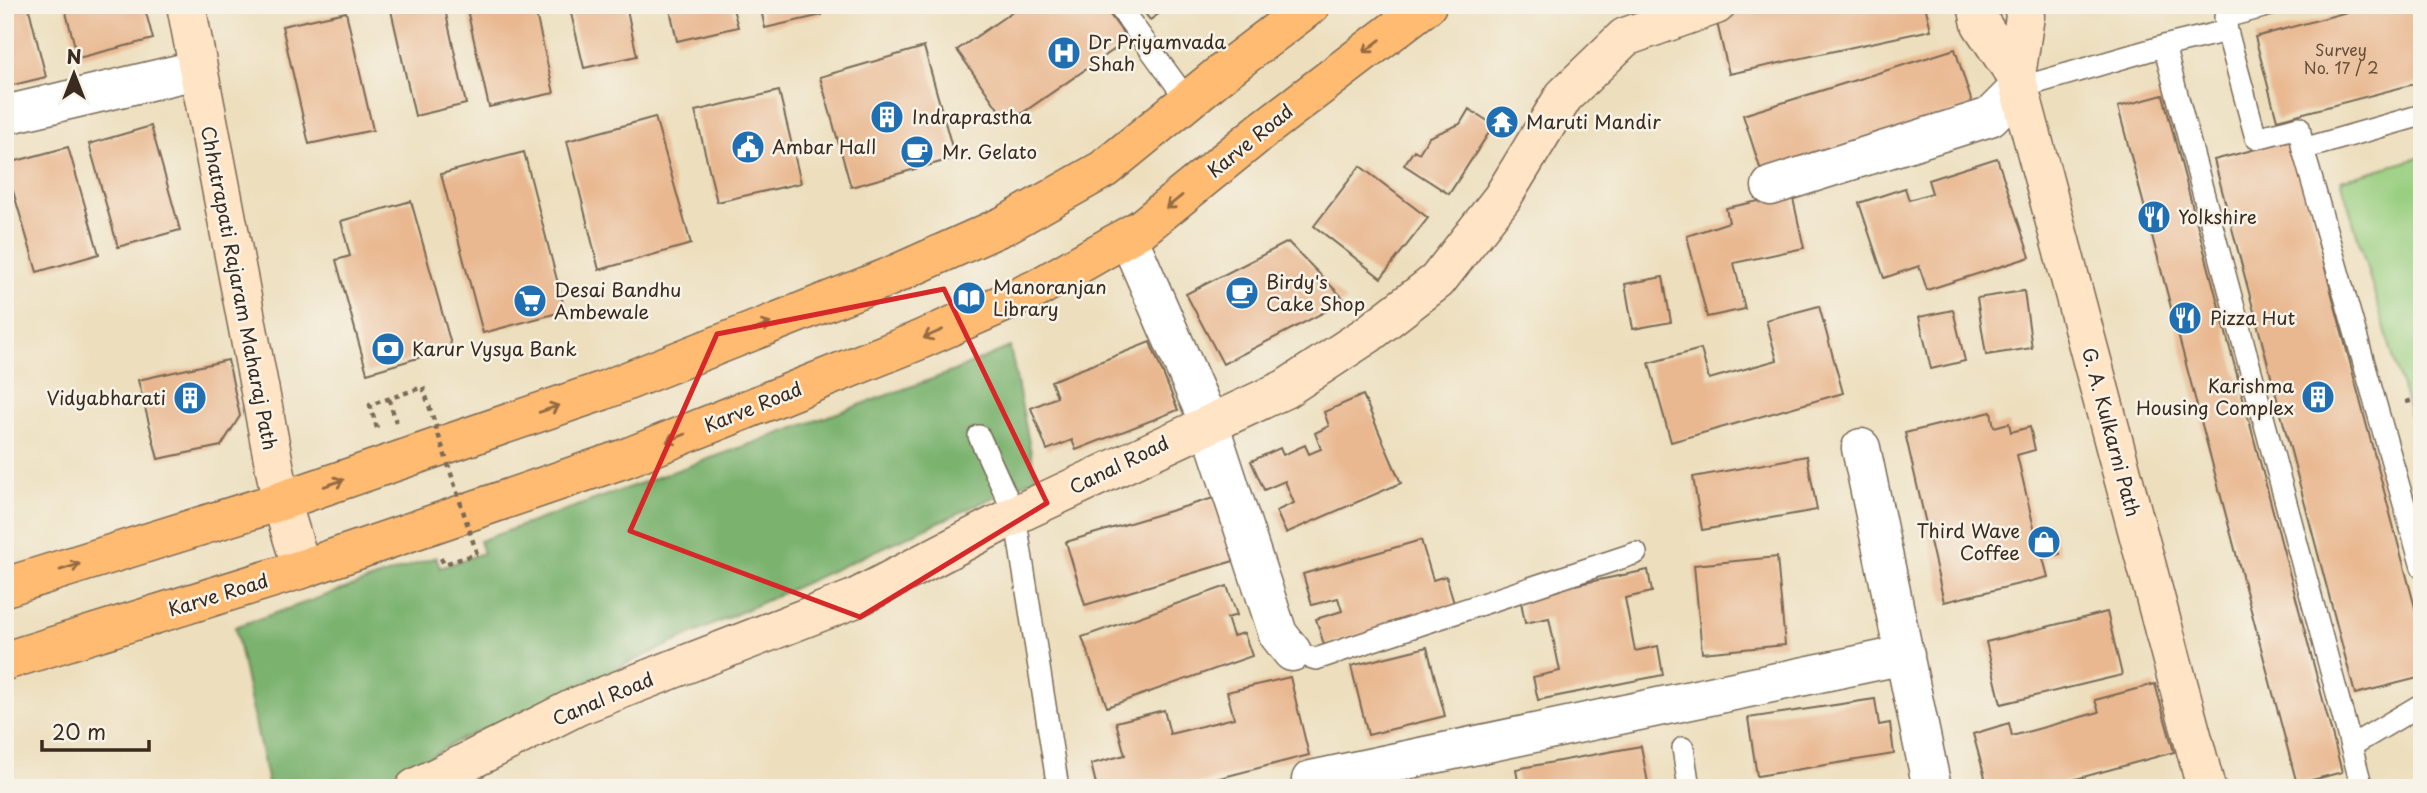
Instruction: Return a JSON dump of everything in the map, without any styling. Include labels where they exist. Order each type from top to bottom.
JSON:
[{"type":"main road","points":[[5,587],[281,501],[602,391],[924,261],[1005,225],[1104,169],[1311,5]]},
{"type":"main road","name":"Karve Road","points":[[5,661],[302,569],[626,458],[915,342],[1036,289],[1128,237],[1427,5]]},
{"type":"street","name":"Canal Road","points":[[415,788],[578,706],[854,599],[1015,514],[1284,389],[1367,335],[1437,281],[1502,198],[1564,96],[1625,37],[1716,5]]},
{"type":"street","name":"G. A. Kulkarni Path","points":[[1977,5],[1981,24],[2017,82],[2206,788]]},
{"type":"street","name":"G. A. Kulkarni Path","points":[[2017,82],[2025,16],[2023,5]]},
{"type":"street","name":"Chhatrapati Rajaram Maharaj Path","points":[[193,7],[196,70],[281,501],[302,569]]},
{"type":"street","points":[[5,115],[196,70]]},
{"type":"street","points":[[1771,186],[1990,117],[2017,82]]},
{"type":"street","points":[[1128,237],[1209,422],[1278,634],[1292,652]]},
{"type":"street","points":[[1861,448],[1932,788]]},
{"type":"street","points":[[1311,780],[1905,655]]},
{"type":"lane","points":[[1118,5],[1188,101]]},
{"type":"lane","points":[[2271,5],[2225,17],[2227,31],[2256,138],[2299,127],[2422,567]]},
{"type":"lane","points":[[2017,82],[2227,31]]},
{"type":"lane","points":[[2164,46],[2362,788]]},
{"type":"lane","points":[[2303,149],[2422,115]]},
{"type":"lane","points":[[979,436],[1015,514],[1058,788]]},
{"type":"lane","points":[[1292,652],[1316,659],[1636,552]]},
{"type":"lane","points":[[2351,746],[2422,704]]},
{"type":"lane","points":[[1683,748],[1689,788]]},
{"type":"path","points":[[369,430],[377,428],[370,405],[423,387],[477,554],[444,564]]},
{"type":"highlighted area","points":[[944,289],[1047,503],[860,617],[630,531],[717,334]]},
{"type":"green space","points":[[2422,157],[2422,455],[2341,180]]},
{"type":"green space","points":[[1010,347],[1036,478],[457,741],[377,788],[269,788],[235,627],[436,557],[440,568],[483,553],[479,541],[949,373]]},
{"type":"building","points":[[5,5],[28,5],[46,77],[5,87]]},
{"type":"building","points":[[64,5],[144,5],[153,39],[78,58]]},
{"type":"building","points":[[444,5],[466,104],[415,116],[390,6]]},
{"type":"building","points":[[466,5],[534,5],[554,93],[489,107]]},
{"type":"building","points":[[569,5],[626,5],[637,56],[584,68]]},
{"type":"building","points":[[669,5],[732,5],[738,27],[677,41]]},
{"type":"building","points":[[760,5],[820,5],[822,15],[765,28]]},
{"type":"building","points":[[1022,5],[1103,5],[1128,40],[1008,123],[957,50]]},
{"type":"building","points":[[1139,5],[1171,5],[1150,20]]},
{"type":"building","points":[[1776,5],[1925,5],[1931,30],[1729,74],[1715,14],[1752,6],[1753,13],[1773,9]]},
{"type":"building","points":[[2373,5],[2422,5],[2422,82],[2277,120],[2255,37]]},
{"type":"building","points":[[346,12],[373,130],[309,144],[282,26]]},
{"type":"building","name":"Indraprastha","points":[[924,47],[955,158],[851,187],[820,77]]},
{"type":"building","points":[[1955,49],[1973,106],[1761,171],[1743,115]]},
{"type":"building","name":"Ambar Hall","points":[[779,91],[801,183],[717,202],[695,111]]},
{"type":"building","points":[[2163,95],[2342,772],[2297,784],[2118,107]]},
{"type":"building","points":[[1469,109],[1494,125],[1449,194],[1404,165],[1414,150],[1419,153],[1429,137],[1460,124]]},
{"type":"building","points":[[655,117],[691,244],[599,270],[567,141]]},
{"type":"building","points":[[151,126],[180,230],[118,247],[89,144]]},
{"type":"building","name":"Karishma Housing Complex","points":[[2291,140],[2422,634],[2422,677],[2355,694],[2214,160]]},
{"type":"building","points":[[68,147],[99,254],[37,272],[5,164]]},
{"type":"building","points":[[524,152],[565,311],[483,333],[441,174]]},
{"type":"building","points":[[1997,158],[2030,257],[1927,290],[1919,266],[1884,278],[1859,203],[1905,188],[1909,200],[1932,193],[1928,180]]},
{"type":"building","points":[[1360,166],[1428,218],[1381,278],[1314,226]]},
{"type":"building","points":[[1792,194],[1804,248],[1734,263],[1745,309],[1707,317],[1687,236],[1729,222],[1726,208]]},
{"type":"building","points":[[411,201],[452,348],[367,373],[336,260],[350,256],[341,221]]},
{"type":"building","points":[[1288,242],[1346,301],[1223,364],[1186,294]]},
{"type":"building","points":[[1663,277],[1671,322],[1633,329],[1625,284]]},
{"type":"building","points":[[2024,291],[2032,348],[1986,355],[1977,298]]},
{"type":"building","points":[[1819,306],[1843,393],[1671,442],[1649,363],[1701,349],[1709,379],[1777,360],[1766,320]]},
{"type":"building","points":[[1953,310],[1965,361],[1931,369],[1919,317]]},
{"type":"building","points":[[1150,342],[1178,410],[1076,450],[1072,440],[1047,450],[1031,408],[1057,397],[1051,381]]},
{"type":"building","name":"Vidyabharati","points":[[228,360],[240,416],[221,446],[158,459],[138,380]]},
{"type":"building","points":[[1363,395],[1401,483],[1286,533],[1276,511],[1294,503],[1285,481],[1264,490],[1251,461],[1280,448],[1283,455],[1305,445],[1309,454],[1321,449],[1315,433],[1329,426],[1324,412]]},
{"type":"building","points":[[1991,412],[1994,427],[2009,423],[2011,432],[2030,427],[2035,450],[2017,455],[2035,532],[2054,528],[2060,554],[2043,558],[2048,577],[1944,602],[1905,433]]},
{"type":"building","points":[[1807,456],[1817,510],[1702,530],[1693,477]]},
{"type":"building","points":[[1227,494],[1247,557],[1085,605],[1066,542]]},
{"type":"building","points":[[1421,540],[1433,580],[1446,576],[1455,607],[1324,645],[1316,619],[1342,611],[1338,598],[1312,605],[1303,574]]},
{"type":"building","points":[[1777,557],[1785,645],[1702,653],[1694,565]]},
{"type":"building","points":[[1648,570],[1652,592],[1625,598],[1635,651],[1658,646],[1663,675],[1538,700],[1533,677],[1560,671],[1549,618],[1525,623],[1520,596]]},
{"type":"building","points":[[1227,586],[1237,615],[1227,618],[1233,636],[1244,633],[1252,656],[1107,707],[1082,637]]},
{"type":"building","points":[[2107,612],[2122,675],[2001,704],[1986,642]]},
{"type":"building","points":[[1427,647],[1445,716],[1368,735],[1351,666]]},
{"type":"building","points":[[1290,677],[1309,755],[1181,788],[1097,788],[1091,764],[1125,755],[1116,722],[1164,710],[1170,734],[1234,718],[1227,692]]},
{"type":"building","points":[[2155,684],[2174,752],[2043,788],[1988,788],[1973,734],[2009,723],[2012,736],[2099,712],[2095,700]]},
{"type":"building","points":[[1875,699],[1879,725],[1890,723],[1894,754],[1757,776],[1748,718]]},
{"type":"building","points":[[1641,746],[1649,788],[1519,788],[1516,769]]},
{"type":"building","points":[[1907,781],[1908,788],[1869,788],[1869,786]]},
{"type":"place","name":"Dr Priyamvada Shah","points":[[1064,53]]},
{"type":"place","name":"Indraprastha","points":[[887,117]]},
{"type":"place","name":"Maruti Mandir","points":[[1502,122]]},
{"type":"place","name":"Ambar Hall","points":[[748,147]]},
{"type":"place","name":"Mr. Gelato","points":[[917,152]]},
{"type":"place","name":"Yolkshire","points":[[2154,217]]},
{"type":"place","name":"Birdy's Cake Shop","points":[[1242,293]]},
{"type":"place","name":"Manoranjan Library","points":[[969,298]]},
{"type":"place","name":"Desai Bandhu Ambewale","points":[[530,301]]},
{"type":"place","name":"Pizza Hut","points":[[2185,318]]},
{"type":"place","name":"Karur Vysya Bank","points":[[388,349]]},
{"type":"place","name":"Karishma Housing Complex","points":[[2318,397]]},
{"type":"place","name":"Vidyabharati","points":[[190,398]]},
{"type":"place","name":"Third Wave Coffee","points":[[2044,542]]}]
